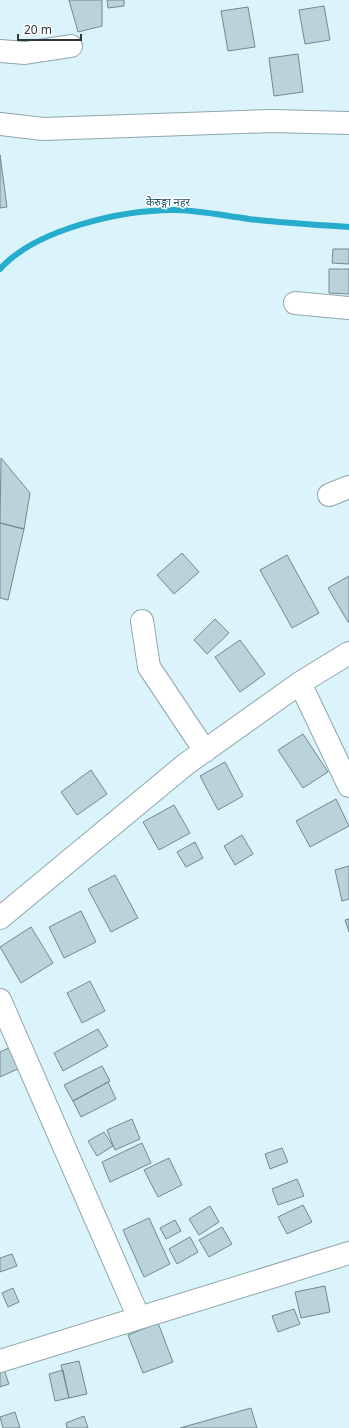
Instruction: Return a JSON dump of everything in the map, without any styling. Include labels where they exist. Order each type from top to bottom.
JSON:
[{"type":"street","points":[[0,51],[25,53],[71,46]]},
{"type":"street","points":[[0,124],[43,129],[272,122],[349,123]]},
{"type":"street","points":[[295,303],[349,308]]},
{"type":"street","points":[[329,495],[349,487]]},
{"type":"street","points":[[142,621],[149,667],[205,751]]},
{"type":"street","points":[[0,918],[180,769],[300,683],[349,653]]},
{"type":"street","points":[[300,683],[349,786]]},
{"type":"street","points":[[0,1000],[139,1318]]},
{"type":"street","points":[[0,1361],[349,1253]]},
{"type":"building","points":[[69,0],[102,0],[102,26],[78,32]]},
{"type":"building","points":[[107,0],[124,0],[124,6],[108,8]]},
{"type":"building","points":[[324,6],[330,40],[305,44],[299,10]]},
{"type":"building","points":[[248,7],[255,47],[228,51],[221,11]]},
{"type":"building","points":[[298,54],[303,92],[274,96],[269,58]]},
{"type":"building","points":[[0,155],[7,207],[0,208]]},
{"type":"building","points":[[333,249],[349,249],[349,264],[332,263]]},
{"type":"building","points":[[329,269],[349,269],[349,294],[329,293]]},
{"type":"building","points":[[1,458],[30,493],[24,529],[0,523]]},
{"type":"building","points":[[0,523],[24,529],[8,600],[0,598]]},
{"type":"building","points":[[182,553],[199,572],[174,594],[157,575]]},
{"type":"building","points":[[287,555],[319,613],[292,628],[260,570]]},
{"type":"building","points":[[349,576],[349,622],[348,622],[328,588]]},
{"type":"building","points":[[215,619],[229,633],[207,654],[194,640]]},
{"type":"building","points":[[240,640],[265,674],[240,692],[215,657]]},
{"type":"building","points":[[303,734],[328,772],[303,788],[278,750]]},
{"type":"building","points":[[225,762],[243,796],[218,810],[200,776]]},
{"type":"building","points":[[91,770],[107,794],[77,815],[61,792]]},
{"type":"building","points":[[336,799],[349,826],[310,847],[296,821]]},
{"type":"building","points":[[174,805],[190,833],[159,850],[143,822]]},
{"type":"building","points":[[242,835],[253,854],[235,865],[224,846]]},
{"type":"building","points":[[195,842],[203,858],[186,867],[177,852]]},
{"type":"building","points":[[349,866],[349,899],[342,901],[335,870]]},
{"type":"building","points":[[115,875],[138,918],[111,932],[88,889]]},
{"type":"building","points":[[81,911],[96,942],[64,958],[49,927]]},
{"type":"building","points":[[349,919],[349,932],[345,920]]},
{"type":"building","points":[[31,927],[53,963],[21,983],[0,947]]},
{"type":"building","points":[[90,981],[105,1011],[82,1023],[67,993]]},
{"type":"building","points":[[98,1029],[108,1046],[63,1071],[54,1053]]},
{"type":"building","points":[[11,1047],[20,1068],[0,1077],[0,1052]]},
{"type":"building","points":[[102,1066],[110,1081],[73,1101],[64,1085]]},
{"type":"building","points":[[108,1082],[116,1099],[81,1117],[73,1101]]},
{"type":"building","points":[[132,1119],[140,1139],[115,1150],[107,1130]]},
{"type":"building","points":[[104,1132],[113,1146],[97,1156],[88,1141]]},
{"type":"building","points":[[142,1143],[151,1163],[110,1182],[102,1162]]},
{"type":"building","points":[[282,1148],[288,1162],[270,1169],[265,1154]]},
{"type":"building","points":[[169,1158],[182,1185],[158,1197],[144,1170]]},
{"type":"building","points":[[297,1179],[304,1196],[278,1205],[272,1189]]},
{"type":"building","points":[[303,1205],[312,1222],[287,1234],[278,1217]]},
{"type":"building","points":[[210,1206],[219,1222],[199,1235],[189,1219]]},
{"type":"building","points":[[149,1218],[170,1264],[144,1277],[123,1230]]},
{"type":"building","points":[[175,1220],[181,1231],[166,1239],[160,1228]]},
{"type":"building","points":[[222,1227],[232,1244],[209,1257],[199,1240]]},
{"type":"building","points":[[190,1237],[198,1252],[177,1264],[169,1249]]},
{"type":"building","points":[[12,1254],[17,1266],[0,1272],[0,1258]]},
{"type":"building","points":[[325,1286],[330,1312],[301,1318],[295,1292]]},
{"type":"building","points":[[13,1288],[19,1302],[8,1307],[2,1293]]},
{"type":"building","points":[[294,1309],[300,1324],[278,1332],[272,1316]]},
{"type":"building","points":[[158,1323],[173,1362],[143,1373],[128,1335]]},
{"type":"building","points":[[0,1358],[9,1384],[0,1387]]},
{"type":"building","points":[[79,1361],[87,1394],[69,1398],[61,1365]]},
{"type":"building","points":[[63,1370],[69,1398],[55,1401],[49,1374]]},
{"type":"building","points":[[251,1408],[257,1428],[180,1428]]},
{"type":"building","points":[[15,1412],[20,1428],[3,1428],[0,1417]]},
{"type":"building","points":[[84,1416],[88,1428],[67,1428],[66,1423]]},
{"type":"waterway","name":"केेरुङ्गा नहर","points":[[0,269],[16,255],[35,243],[57,233],[81,224],[105,218],[153,211],[183,210],[240,218],[349,227]]}]
